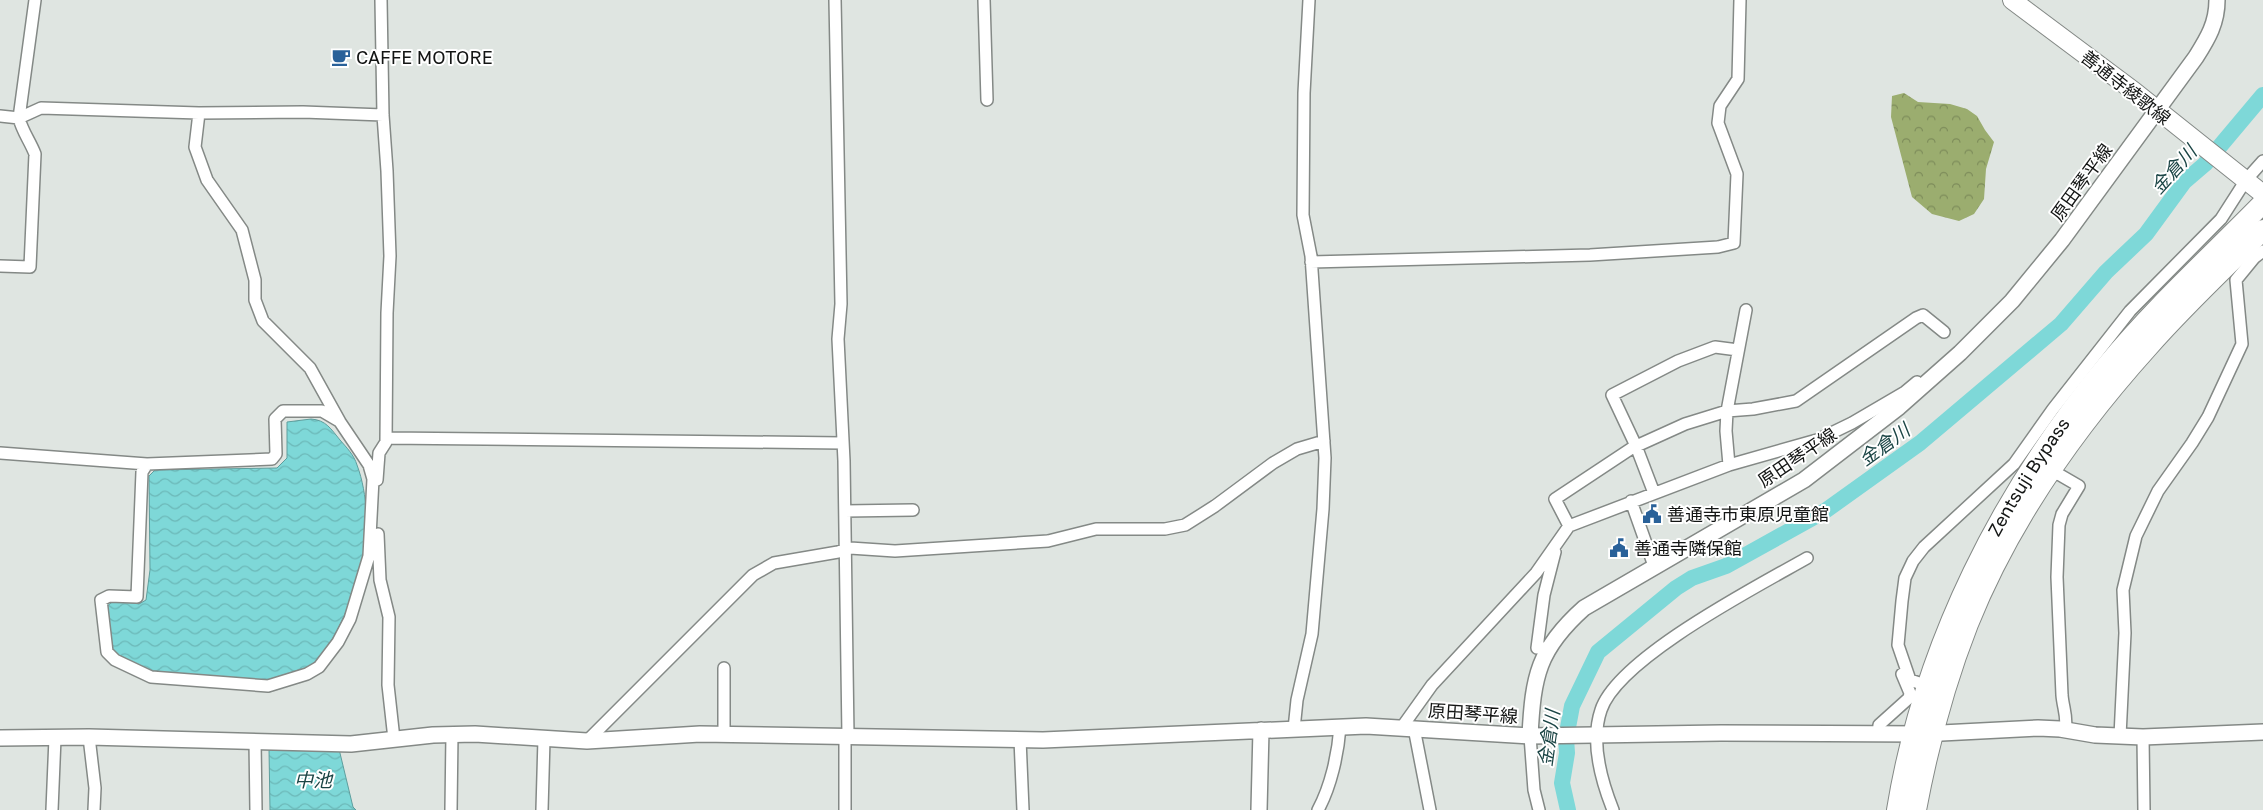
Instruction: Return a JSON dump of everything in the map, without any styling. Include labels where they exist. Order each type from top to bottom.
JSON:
[{"type":"highway","name":"Zentsuji Bypass","points":[[1916,810],[1928,686],[1936,658],[1965,589],[2006,507],[2063,421],[2109,363],[2136,332],[2263,203]]},
{"type":"highway","name":"Zentsuji Bypass","points":[[1897,810],[1923,734],[1978,601],[2021,520],[2032,468],[2094,412],[2148,346],[2263,230]]},
{"type":"main road","name":"善通寺綾歌線","points":[[2012,0],[2263,194]]},
{"type":"street","points":[[0,266],[30,266],[35,154],[30,141],[22,130],[19,118],[35,0]]},
{"type":"street","points":[[381,0],[383,115],[390,256],[387,313],[386,442],[379,452],[377,464],[378,559],[380,580],[389,617],[388,685],[394,739]]},
{"type":"street","points":[[835,0],[841,304],[838,339],[845,511],[845,810]]},
{"type":"street","points":[[984,0],[988,100]]},
{"type":"street","points":[[1294,729],[1297,700],[1312,634],[1323,508],[1324,442],[1311,262],[1304,215],[1303,159],[1309,0]]},
{"type":"street","points":[[1311,262],[1590,255],[1718,247],[1734,243],[1737,174],[1718,123],[1717,114],[1726,94],[1738,79],[1740,0]]},
{"type":"street","name":"原田琴平線","points":[[0,738],[89,737],[351,744],[452,734],[587,741],[627,737],[724,734],[1020,739],[1340,727],[1408,728],[1460,733],[1534,735],[1536,678],[1548,648],[1563,627],[1584,608],[1804,480],[1899,407],[1939,372],[2012,301],[2062,240],[2208,39],[2217,13],[2217,0]]},
{"type":"street","points":[[0,116],[19,118],[40,108],[199,113],[303,112],[383,115]]},
{"type":"street","points":[[147,464],[142,472],[137,597],[109,596],[101,600],[107,652],[115,660],[151,677],[268,686],[307,674],[319,667],[338,642],[350,618],[366,573],[369,556],[373,479],[369,465],[340,422],[310,368],[262,321],[255,300],[255,280],[242,230],[207,180],[195,147],[199,113]]},
{"type":"street","points":[[1878,734],[1879,725],[1909,698],[1910,693],[1897,664],[1905,578],[1913,561],[1924,547],[2032,468],[2053,410],[2130,311],[2221,219],[2243,178],[2263,161]]},
{"type":"street","points":[[2120,736],[2125,633],[2123,590],[2136,536],[2158,491],[2196,437],[2230,372],[2242,344],[2236,280],[2254,258],[2263,251]]},
{"type":"street","points":[[1729,465],[1726,430],[1727,411],[1746,310]]},
{"type":"street","points":[[1569,526],[1555,499],[1636,446],[1685,424],[1727,411],[1753,409],[1796,401],[1923,315],[1944,332]]},
{"type":"street","points":[[1654,492],[1636,446],[1612,395],[1678,361],[1715,347],[1738,350]]},
{"type":"street","points":[[1430,810],[1408,728],[1432,685],[1536,573],[1569,526],[1729,465],[1817,440],[1852,423],[1905,392],[1928,374],[1939,372]]},
{"type":"street","points":[[0,453],[147,464],[272,459],[276,454],[275,419],[283,411],[322,411],[340,422]]},
{"type":"street","points":[[386,438],[842,443]]},
{"type":"street","points":[[587,741],[753,575],[774,562],[850,548],[895,551],[1048,541],[1096,529],[1165,529],[1185,525],[1215,506],[1274,463],[1298,449],[1324,442]]},
{"type":"street","points":[[2032,468],[2060,474],[2079,486],[2062,514],[2059,533],[2057,577],[2063,708],[2068,719],[2065,730]]},
{"type":"street","points":[[1631,501],[1654,566]]},
{"type":"street","points":[[845,511],[913,510]]},
{"type":"street","points":[[1548,648],[1537,648],[1538,631],[1544,595],[1557,545]]},
{"type":"street","points":[[1613,810],[1599,766],[1597,735],[1601,709],[1611,690],[1629,671],[1664,644],[1735,598],[1807,558]]},
{"type":"street","points":[[1898,645],[1910,680],[1928,686]]},
{"type":"street","points":[[724,668],[724,734]]},
{"type":"street","points":[[1318,810],[1334,763],[1340,727]]},
{"type":"street","points":[[1539,810],[1534,790],[1534,735],[1721,733],[1923,734],[2038,728],[2065,730],[2096,736],[2143,737],[2263,732]]},
{"type":"street","points":[[1259,810],[1261,730]]},
{"type":"street","points":[[451,810],[457,775],[452,734]]},
{"type":"street","points":[[89,737],[95,788],[94,810]]},
{"type":"street","points":[[2143,737],[2144,810]]},
{"type":"street","points":[[52,810],[55,738]]},
{"type":"street","points":[[542,810],[544,739]]},
{"type":"street","points":[[1020,739],[1023,810]]},
{"type":"street","points":[[255,741],[256,810]]},
{"type":"green space","points":[[1904,93],[1918,102],[1950,104],[1967,109],[1977,116],[1994,142],[1986,169],[1984,199],[1974,214],[1959,221],[1932,214],[1912,197],[1891,117],[1892,96]]},
{"type":"water","points":[[311,419],[321,421],[328,426],[354,458],[361,476],[366,514],[366,539],[355,588],[338,630],[323,653],[315,662],[297,673],[283,678],[262,681],[142,671],[121,660],[108,649],[107,606],[115,600],[139,604],[146,600],[150,570],[149,476],[155,470],[277,468],[287,458],[287,422]]},
{"type":"water","name":"中池","points":[[269,749],[339,749],[353,807],[356,810],[270,810]]},
{"type":"waterway","name":"金倉川","points":[[1568,810],[1562,783],[1567,753],[1566,738],[1572,706],[1598,652],[1676,588],[1692,578],[1726,566],[1825,511],[1920,443],[2061,324],[2106,272],[2146,234],[2184,182],[2205,164],[2263,95]]},
{"type":"place","name":"CAFFE MOTORE","points":[[341,57]]},
{"type":"place","name":"善通寺市東原児童館","points":[[1652,514]]},
{"type":"place","name":"善通寺隣保館","points":[[1619,548]]}]
